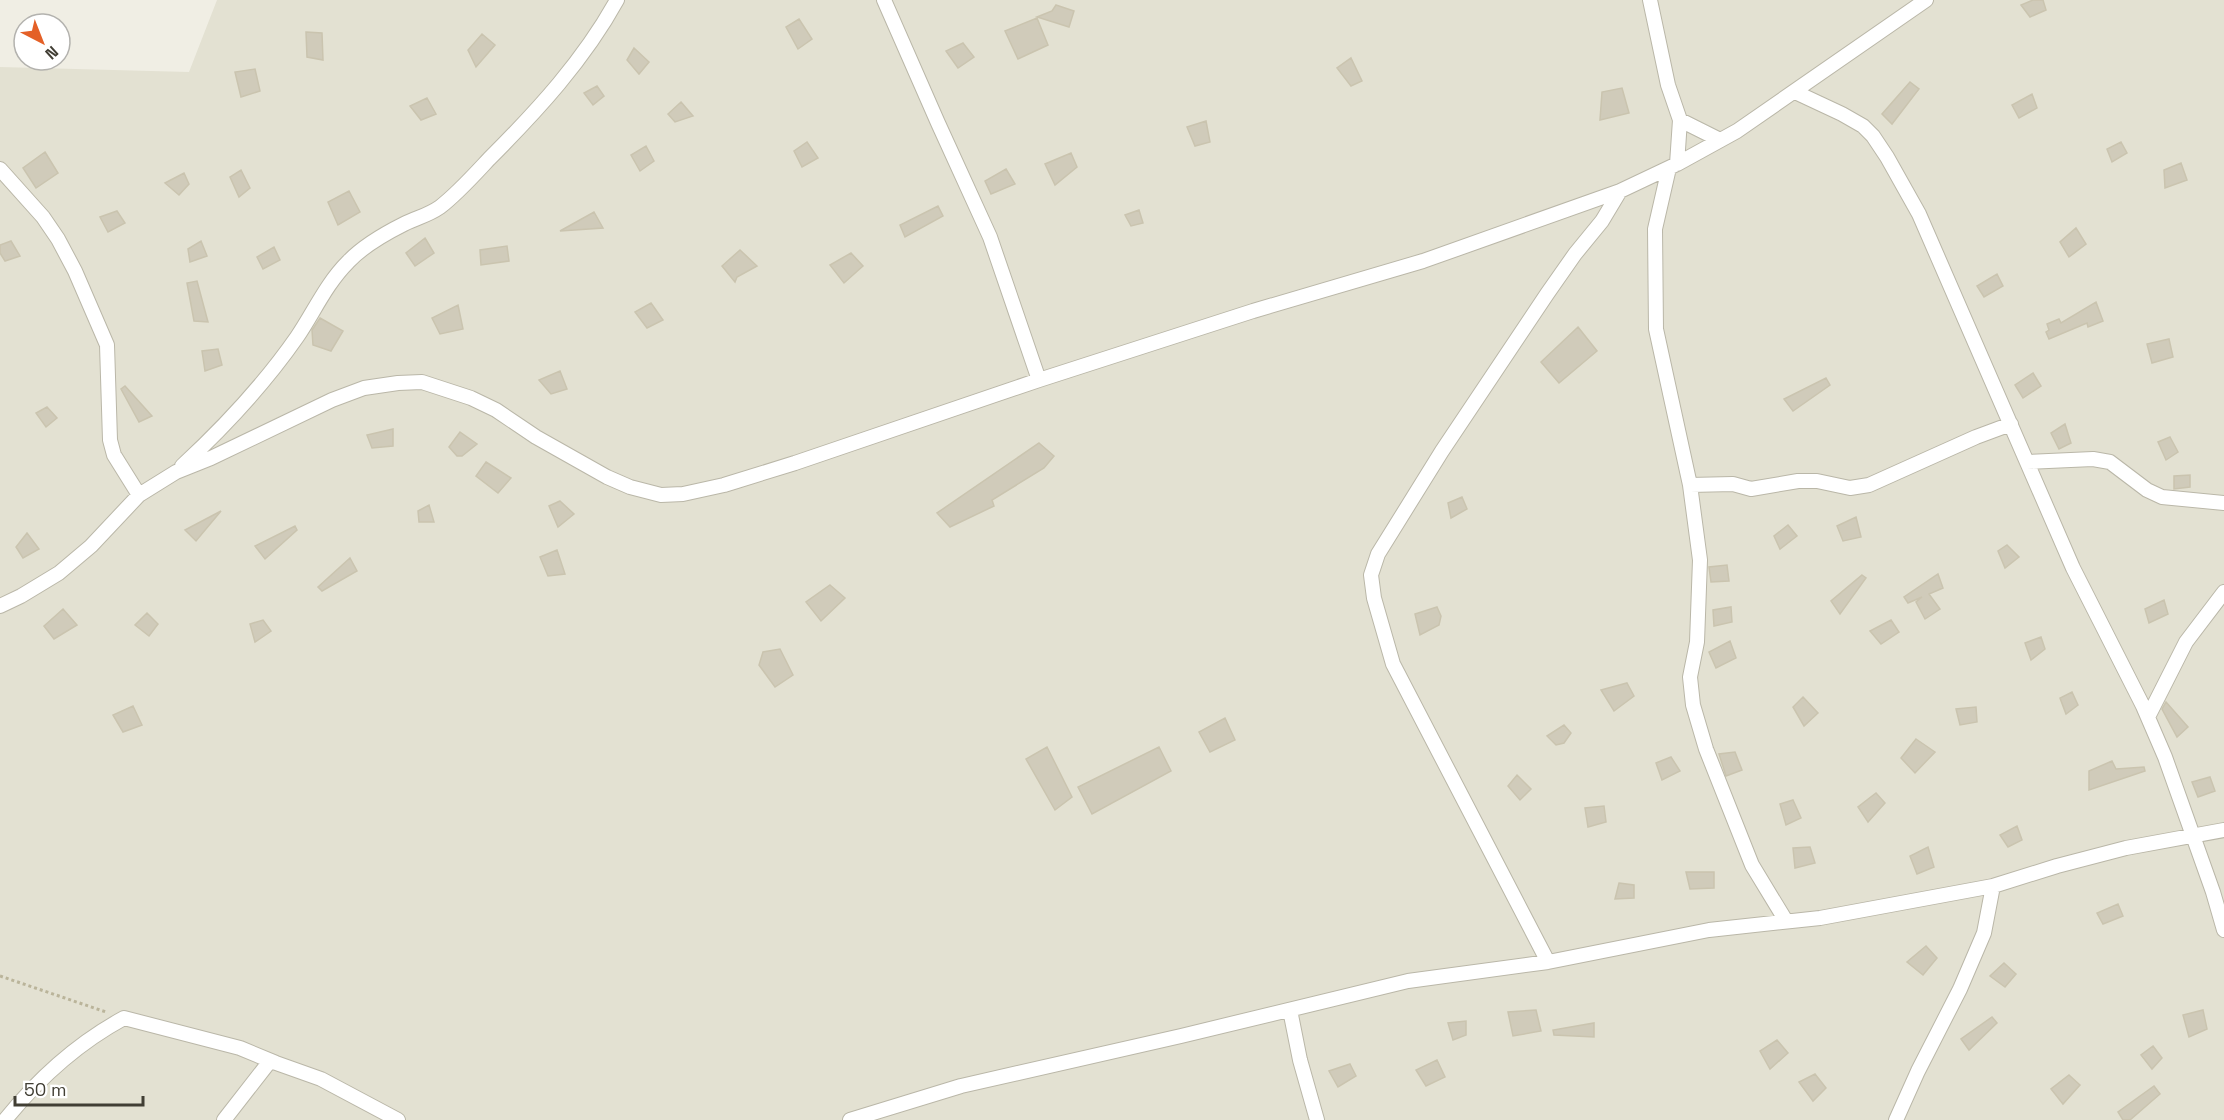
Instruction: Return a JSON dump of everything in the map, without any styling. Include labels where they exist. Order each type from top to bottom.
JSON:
[{"type":"street","points":[[176,472],[207,443],[249,397],[296,338],[326,288],[348,262],[369,244],[407,222],[422,218],[438,208],[468,181],[523,125],[570,71],[606,20],[617,0]]},
{"type":"street","points":[[885,0],[990,237],[1039,380]]},
{"type":"street","points":[[1650,0],[1668,85],[1680,120],[1673,166],[1655,229],[1656,329],[1690,485],[1700,560],[1697,642],[1690,677],[1693,705],[1706,749],[1752,865],[1786,921]]},
{"type":"street","points":[[0,606],[59,573],[91,546],[139,495],[176,472],[332,400],[364,388],[422,382],[471,398],[496,410],[536,437],[607,477],[630,487],[661,495],[683,494],[724,485],[795,463],[1252,311],[1423,261],[1620,191],[1673,166],[1764,114],[1926,0]]},
{"type":"street","points":[[1795,92],[1842,114],[1863,126],[1874,136],[1919,214],[2073,568],[2148,717],[2165,757],[2224,930]]},
{"type":"street","points":[[1680,120],[1720,140]]},
{"type":"street","points":[[0,169],[43,217],[58,239],[107,345],[110,440],[114,454],[139,495]]},
{"type":"street","points":[[1548,962],[1393,664],[1374,598],[1371,575],[1378,554],[1442,451],[1547,294],[1602,221],[1620,191]]},
{"type":"street","points":[[1690,485],[1733,484],[1751,489],[1798,481],[1817,481],[1850,488],[1907,469],[1976,437],[2011,424]]},
{"type":"street","points":[[2027,462],[2093,459],[2110,462],[2147,490],[2162,497],[2224,503]]},
{"type":"street","points":[[2148,717],[2186,642],[2224,592]]},
{"type":"street","points":[[850,1120],[961,1086],[1408,981],[1548,962],[1709,930],[1820,918],[1993,886],[2116,850],[2224,830]]},
{"type":"street","points":[[1896,1120],[1960,989],[1984,933],[1993,886]]},
{"type":"street","points":[[1290,1010],[1300,1060],[1317,1120]]},
{"type":"street","points":[[5,1120],[23,1097],[76,1049],[124,1018],[240,1048],[321,1079],[398,1120]]},
{"type":"street","points":[[224,1120],[270,1060]]},
{"type":"path","points":[[0,975],[124,1018]]},
{"type":"shaded area","points":[[217,0],[2224,0],[2224,1120],[0,1120],[0,67],[12,67],[12,72],[72,72],[72,69],[189,72]]},
{"type":"building","points":[[2033,0],[2043,0],[2046,10],[2030,17],[2021,5]]},
{"type":"building","points":[[1056,5],[1074,11],[1069,27],[1037,17],[1052,11]]},
{"type":"building","points":[[1037,18],[1048,45],[1018,59],[1005,31]]},
{"type":"building","points":[[799,19],[812,39],[798,49],[786,27]]},
{"type":"building","points":[[306,32],[322,33],[323,60],[307,57]]},
{"type":"building","points":[[482,34],[495,45],[476,67],[468,50]]},
{"type":"building","points":[[963,43],[974,57],[958,68],[946,51]]},
{"type":"building","points":[[634,48],[649,62],[639,74],[627,60]]},
{"type":"building","points":[[1351,58],[1362,81],[1351,86],[1337,68]]},
{"type":"building","points":[[255,69],[260,91],[241,97],[235,72]]},
{"type":"building","points":[[1910,82],[1919,89],[1892,124],[1882,114]]},
{"type":"building","points":[[597,86],[604,96],[593,105],[584,93]]},
{"type":"building","points":[[1622,88],[1629,113],[1600,120],[1602,92]]},
{"type":"building","points":[[2032,94],[2037,108],[2019,118],[2012,105]]},
{"type":"building","points":[[427,98],[436,114],[421,120],[410,106]]},
{"type":"building","points":[[681,102],[693,116],[675,122],[668,114]]},
{"type":"building","points":[[1206,121],[1210,142],[1195,146],[1187,127]]},
{"type":"building","points":[[807,142],[818,158],[802,167],[794,151]]},
{"type":"building","points":[[2121,142],[2127,153],[2112,162],[2107,149]]},
{"type":"building","points":[[646,146],[654,161],[640,171],[631,155]]},
{"type":"building","points":[[45,152],[58,173],[36,188],[23,168]]},
{"type":"building","points":[[1071,153],[1077,167],[1055,185],[1045,164]]},
{"type":"building","points":[[2181,163],[2187,180],[2165,188],[2164,170]]},
{"type":"building","points":[[1006,169],[1015,184],[991,194],[985,181]]},
{"type":"building","points":[[241,170],[250,188],[239,197],[230,177]]},
{"type":"building","points":[[184,173],[189,184],[179,195],[165,183]]},
{"type":"building","points":[[349,191],[360,212],[338,225],[328,202]]},
{"type":"building","points":[[938,206],[943,216],[905,237],[900,225]]},
{"type":"building","points":[[1139,210],[1143,223],[1131,226],[1125,215]]},
{"type":"building","points":[[117,211],[125,223],[108,232],[100,217]]},
{"type":"building","points":[[594,212],[603,228],[560,231]]},
{"type":"building","points":[[2076,228],[2086,244],[2069,257],[2060,242]]},
{"type":"building","points":[[425,238],[434,253],[415,266],[406,253]]},
{"type":"building","points":[[11,241],[20,256],[5,261],[0,253],[0,245]]},
{"type":"building","points":[[201,241],[207,256],[190,262],[188,249]]},
{"type":"building","points":[[507,246],[509,261],[481,265],[480,250]]},
{"type":"building","points":[[274,247],[280,260],[263,269],[257,257]]},
{"type":"building","points":[[740,250],[757,266],[737,277],[735,282],[722,266]]},
{"type":"building","points":[[851,253],[863,266],[844,283],[830,265]]},
{"type":"building","points":[[1997,274],[2003,286],[1984,297],[1977,286]]},
{"type":"building","points":[[197,281],[208,322],[194,321],[187,283]]},
{"type":"building","points":[[2096,302],[2103,321],[2088,327],[2087,323],[2049,339],[2046,332],[2049,330],[2047,324],[2059,319],[2061,323]]},
{"type":"building","points":[[651,303],[663,320],[647,328],[635,312]]},
{"type":"building","points":[[458,305],[463,329],[440,334],[432,318]]},
{"type":"building","points":[[320,318],[343,331],[331,351],[313,345],[312,330]]},
{"type":"building","points":[[1578,327],[1597,351],[1559,383],[1541,362]]},
{"type":"building","points":[[2169,339],[2173,357],[2152,363],[2147,344]]},
{"type":"building","points":[[218,349],[222,365],[205,371],[202,351]]},
{"type":"building","points":[[560,371],[567,389],[551,394],[539,380]]},
{"type":"building","points":[[2033,373],[2041,386],[2023,398],[2015,385]]},
{"type":"building","points":[[1826,378],[1830,385],[1793,411],[1784,399]]},
{"type":"building","points":[[125,386],[152,416],[139,422],[121,389]]},
{"type":"building","points":[[47,407],[57,418],[46,427],[36,413]]},
{"type":"building","points":[[2065,424],[2071,443],[2059,449],[2051,433]]},
{"type":"building","points":[[393,429],[393,446],[372,448],[367,435]]},
{"type":"building","points":[[460,432],[477,444],[462,456],[457,456],[449,447]]},
{"type":"building","points":[[2170,437],[2178,452],[2166,460],[2158,442]]},
{"type":"building","points":[[1039,443],[1054,456],[1044,468],[992,500],[994,506],[950,527],[937,513]]},
{"type":"building","points":[[486,462],[511,478],[498,493],[476,476]]},
{"type":"building","points":[[2190,475],[2190,487],[2174,489],[2174,476]]},
{"type":"building","points":[[1462,497],[1467,509],[1451,518],[1448,503]]},
{"type":"building","points":[[560,501],[574,514],[558,527],[549,506]]},
{"type":"building","points":[[429,505],[434,522],[419,522],[418,511]]},
{"type":"building","points":[[221,511],[196,541],[185,530]]},
{"type":"building","points":[[1856,517],[1861,537],[1843,541],[1837,526]]},
{"type":"building","points":[[1788,525],[1797,536],[1780,549],[1774,536]]},
{"type":"building","points":[[295,526],[297,530],[265,559],[255,546]]},
{"type":"building","points":[[27,533],[39,549],[23,558],[16,547]]},
{"type":"building","points":[[2007,545],[2019,557],[2005,568],[1998,551]]},
{"type":"building","points":[[557,550],[565,574],[548,576],[540,557]]},
{"type":"building","points":[[350,558],[357,571],[322,591],[318,587]]},
{"type":"building","points":[[1727,565],[1729,581],[1711,582],[1709,567]]},
{"type":"building","points":[[1938,574],[1943,588],[1929,594],[1940,609],[1925,619],[1916,602],[1922,597],[1908,603],[1904,597]]},
{"type":"building","points":[[1862,575],[1866,578],[1840,614],[1831,601]]},
{"type":"building","points":[[830,585],[845,598],[821,621],[806,602]]},
{"type":"building","points":[[2164,600],[2168,614],[2149,623],[2145,609]]},
{"type":"building","points":[[1437,607],[1441,616],[1439,625],[1420,635],[1415,614]]},
{"type":"building","points":[[1731,607],[1732,622],[1714,626],[1713,610]]},
{"type":"building","points":[[63,609],[77,625],[54,639],[44,626]]},
{"type":"building","points":[[147,613],[158,624],[149,636],[135,625]]},
{"type":"building","points":[[263,620],[271,631],[255,642],[250,624]]},
{"type":"building","points":[[1891,620],[1899,632],[1881,644],[1870,631]]},
{"type":"building","points":[[2041,637],[2045,649],[2031,660],[2025,643]]},
{"type":"building","points":[[1730,641],[1736,658],[1716,668],[1709,652]]},
{"type":"building","points":[[780,649],[793,675],[775,687],[759,665],[763,652]]},
{"type":"building","points":[[1627,683],[1634,696],[1614,711],[1601,690]]},
{"type":"building","points":[[2072,692],[2078,705],[2066,714],[2060,698]]},
{"type":"building","points":[[1803,697],[1818,713],[1804,726],[1793,707]]},
{"type":"building","points":[[2166,702],[2188,727],[2177,737],[2162,709]]},
{"type":"building","points":[[133,706],[142,725],[123,732],[113,715]]},
{"type":"building","points":[[1976,707],[1977,722],[1960,725],[1956,709]]},
{"type":"building","points":[[1225,718],[1235,740],[1210,752],[1199,732]]},
{"type":"building","points":[[1564,725],[1571,733],[1564,743],[1556,745],[1547,736]]},
{"type":"building","points":[[1916,739],[1935,752],[1915,773],[1901,758]]},
{"type":"building","points":[[1047,747],[1072,797],[1055,810],[1026,759]]},
{"type":"building","points":[[1159,747],[1171,771],[1092,814],[1078,787]]},
{"type":"building","points":[[1735,752],[1742,770],[1726,776],[1719,754]]},
{"type":"building","points":[[1671,757],[1680,771],[1662,780],[1656,763]]},
{"type":"building","points":[[2112,761],[2116,769],[2144,767],[2145,771],[2089,790],[2089,771]]},
{"type":"building","points":[[1517,775],[1531,789],[1520,800],[1508,786]]},
{"type":"building","points":[[2210,777],[2215,791],[2198,797],[2192,782]]},
{"type":"building","points":[[1876,793],[1885,803],[1868,822],[1858,807]]},
{"type":"building","points":[[1793,800],[1801,818],[1786,825],[1780,804]]},
{"type":"building","points":[[1604,806],[1606,822],[1588,827],[1585,808]]},
{"type":"building","points":[[2017,826],[2022,840],[2008,847],[2000,835]]},
{"type":"building","points":[[1810,847],[1815,863],[1795,868],[1793,848]]},
{"type":"building","points":[[1928,847],[1934,867],[1917,874],[1910,856]]},
{"type":"building","points":[[1686,872],[1714,872],[1714,888],[1690,889]]},
{"type":"building","points":[[1619,883],[1634,885],[1634,898],[1615,899]]},
{"type":"building","points":[[2118,904],[2123,916],[2103,924],[2097,913]]},
{"type":"building","points":[[1926,946],[1937,958],[1923,975],[1907,962]]},
{"type":"building","points":[[2004,963],[2016,974],[2005,987],[1990,976]]},
{"type":"building","points":[[1536,1010],[1541,1031],[1513,1036],[1508,1012]]},
{"type":"building","points":[[2203,1010],[2207,1029],[2189,1037],[2183,1015]]},
{"type":"building","points":[[1992,1017],[1997,1023],[1969,1050],[1961,1039]]},
{"type":"building","points":[[1466,1021],[1466,1035],[1453,1040],[1448,1023]]},
{"type":"building","points":[[1594,1023],[1594,1037],[1554,1035],[1553,1030]]},
{"type":"building","points":[[1777,1040],[1788,1053],[1770,1069],[1760,1051]]},
{"type":"building","points":[[2153,1046],[2162,1058],[2152,1069],[2141,1055]]},
{"type":"building","points":[[1437,1060],[1445,1077],[1426,1086],[1416,1070]]},
{"type":"building","points":[[1350,1064],[1356,1076],[1338,1087],[1329,1071]]},
{"type":"building","points":[[1815,1074],[1826,1088],[1813,1101],[1799,1082]]},
{"type":"building","points":[[2069,1075],[2080,1085],[2063,1104],[2051,1089]]},
{"type":"building","points":[[2154,1086],[2160,1094],[2130,1120],[2123,1120],[2118,1112]]}]
